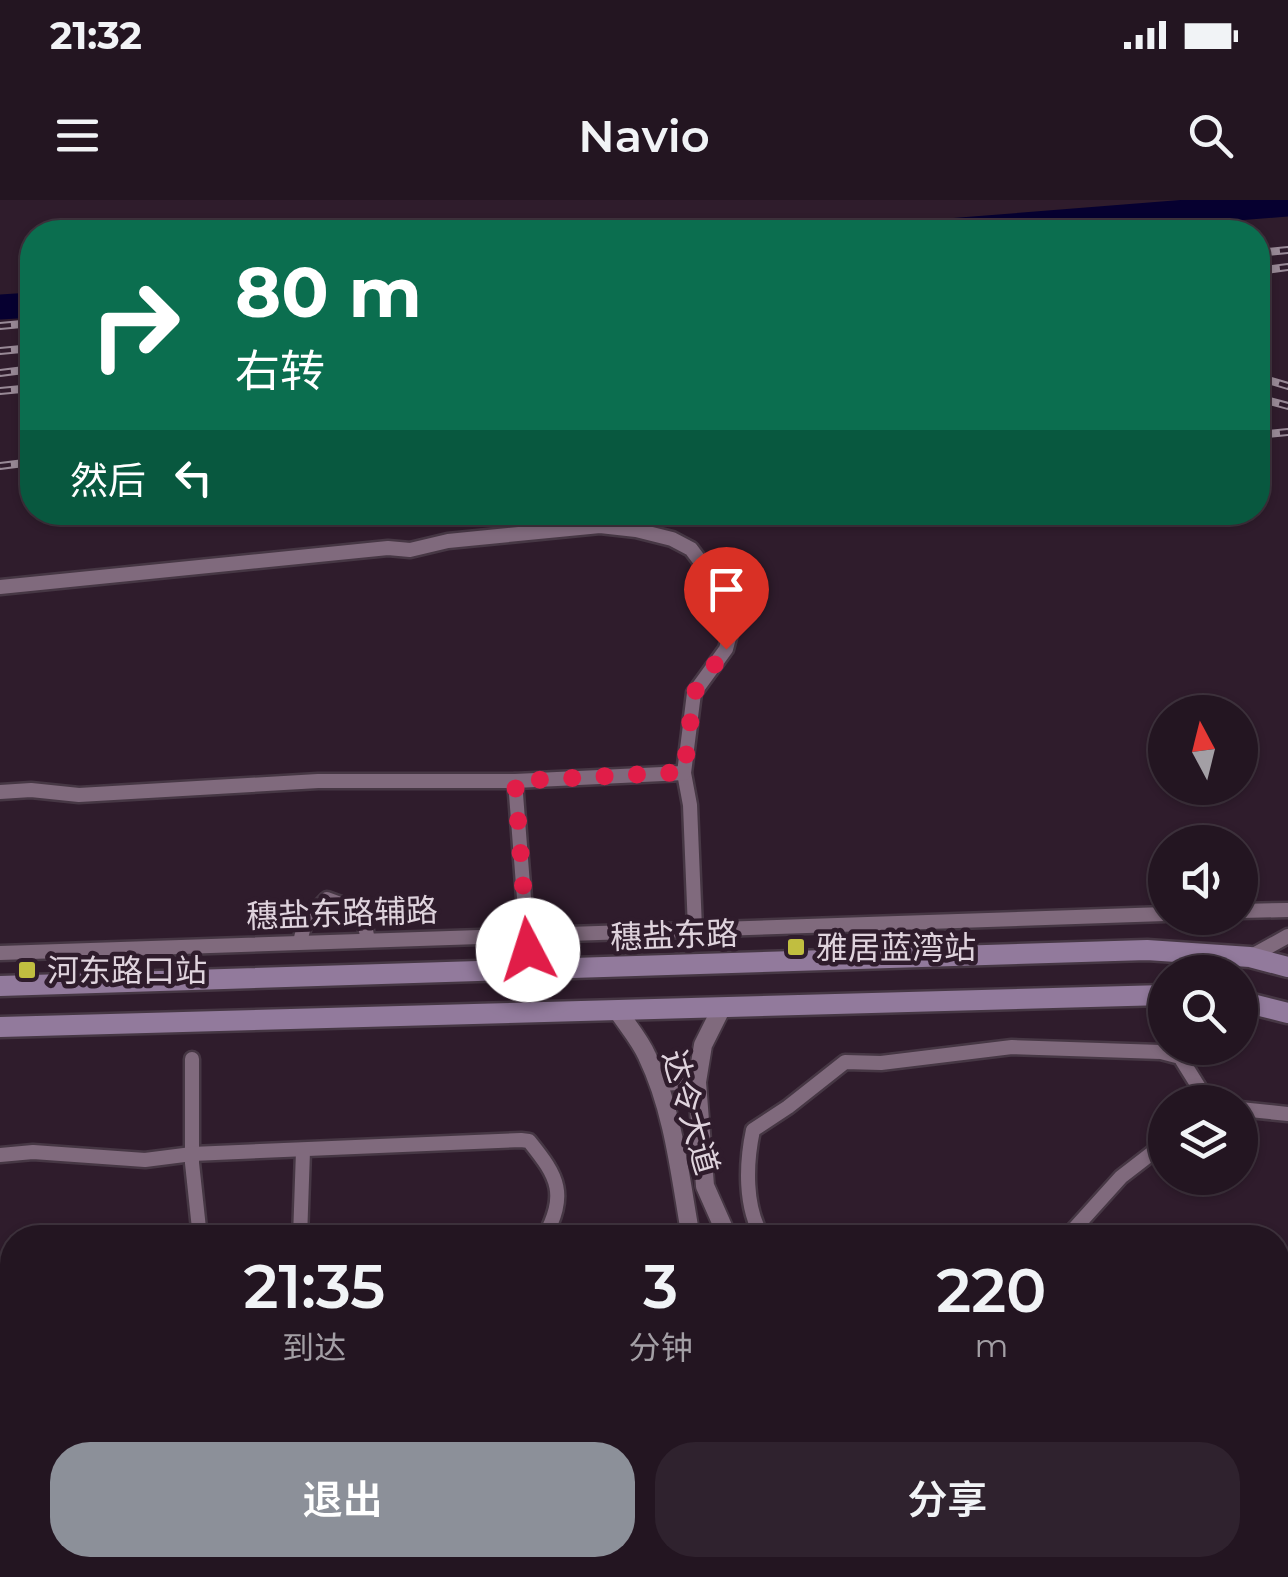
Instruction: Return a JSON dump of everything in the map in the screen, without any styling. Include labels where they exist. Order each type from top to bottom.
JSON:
[{"type":"main road","name":"穗盐东路","points":[[0,986],[1147,950],[1221,955]]},
{"type":"main road","name":"穗盐东路","points":[[1258,959],[1288,967]]},
{"type":"main road","points":[[0,1027],[1148,995]]},
{"type":"main road","points":[[1258,1006],[1288,1014]]},
{"type":"street","points":[[0,587],[388,548],[410,550],[448,541],[600,526],[654,534],[691,549],[709,573],[730,634],[726,649],[694,693],[684,772],[690,805],[695,929]]},
{"type":"street","points":[[0,792],[31,790],[79,795],[318,781],[515,781],[684,772]]},
{"type":"street","points":[[515,781],[527,934],[524,969]]},
{"type":"street","points":[[300,942],[305,922],[328,899],[362,917],[368,940]]},
{"type":"street","points":[[1258,911],[1288,910]]},
{"type":"street","name":"穗盐东路辅路","points":[[0,953],[1148,915]]},
{"type":"street","points":[[1254,955],[1288,936]]},
{"type":"street","name":"达令大道","points":[[722,1007],[703,1046],[697,1082],[705,1186],[722,1225]]},
{"type":"street","name":"达令大道","points":[[617,1010],[646,1053],[659,1084],[674,1139],[689,1225]]},
{"type":"street","points":[[756,1225],[747,1161],[753,1130],[845,1062],[880,1063],[1012,1047],[1161,1052],[1180,1058],[1197,1085]]},
{"type":"street","points":[[192,1058],[192,1154],[199,1225]]},
{"type":"street","points":[[659,1084],[697,1082]]},
{"type":"street","points":[[1258,1111],[1288,1114]]},
{"type":"street","points":[[0,1155],[33,1152],[145,1160],[192,1154],[529,1141],[547,1162],[560,1190],[550,1225]]},
{"type":"street","points":[[300,1225],[303,1151]]},
{"type":"street","points":[[1078,1225],[1121,1177],[1148,1156]]},
{"type":"waterway","points":[[1086,220],[1288,204]]},
{"type":"waterway","points":[[0,307],[20,306]]},
{"type":"railway","points":[[1270,252],[1288,250]]},
{"type":"railway","points":[[1270,269],[1288,267]]},
{"type":"railway","points":[[0,326],[20,324]]},
{"type":"railway","points":[[0,351],[20,349]]},
{"type":"railway","points":[[0,373],[20,370]]},
{"type":"railway","points":[[1270,381],[1288,386]]},
{"type":"railway","points":[[0,391],[20,389]]},
{"type":"railway","points":[[1270,401],[1288,406]]},
{"type":"railway","points":[[1270,434],[1288,432]]},
{"type":"railway","points":[[0,466],[20,464]]},
{"type":"place","name":"雅居蓝湾站","points":[[796,947]]},
{"type":"place","name":"河东路口站","points":[[27,970]]},
{"type":"route","points":[[528,950],[515,781],[684,772],[694,693],[726,649]]}]
